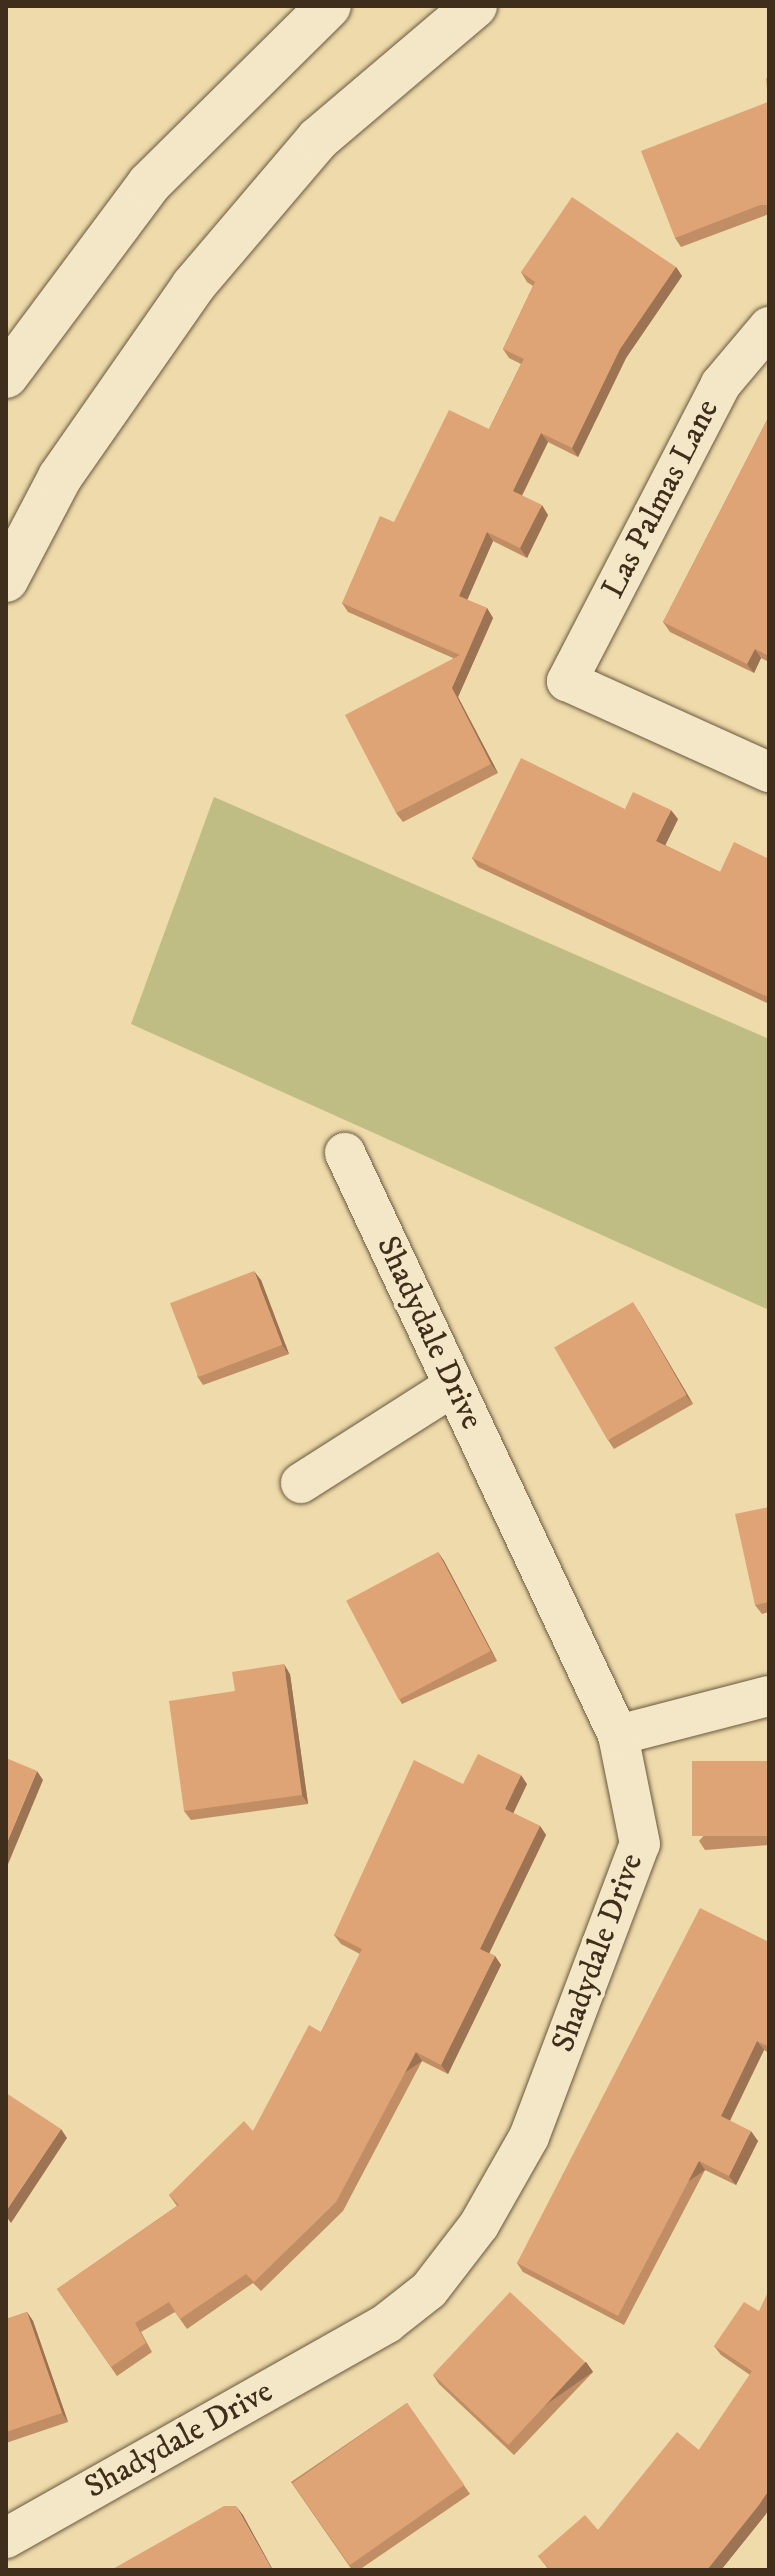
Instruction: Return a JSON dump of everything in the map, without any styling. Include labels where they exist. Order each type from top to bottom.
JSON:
[{"type":"main road","points":[[6,376],[149,184],[329,6]]},
{"type":"main road","points":[[6,580],[60,477],[193,286],[318,139],[475,6]]},
{"type":"street","name":"Las Palmas Lane","points":[[769,327],[721,384],[567,681],[769,772]]},
{"type":"street","name":"Shadydale Drive","points":[[6,2538],[387,2323],[429,2290],[479,2225],[529,2137],[640,1844],[618,1735],[345,1153]]},
{"type":"street","points":[[301,1483],[453,1386]]},
{"type":"street","points":[[618,1735],[769,1696]]},
{"type":"shaded area","points":[[214,797],[769,1039],[769,1310],[131,1024]]},
{"type":"building","points":[[766,78],[769,78],[769,205],[760,205],[675,238],[641,151],[768,102]]},
{"type":"building","points":[[572,197],[676,267],[620,349],[572,448],[541,433],[513,491],[542,505],[520,548],[487,532],[459,596],[487,608],[452,688],[491,764],[396,813],[345,715],[460,655],[342,603],[380,516],[394,522],[449,410],[489,429],[524,359],[503,349],[535,282],[521,272]]},
{"type":"building","points":[[769,416],[769,656],[755,649],[747,664],[663,622]]},
{"type":"building","points":[[521,758],[625,809],[633,792],[671,810],[656,841],[720,872],[734,842],[769,859],[769,997],[472,858]]},
{"type":"building","points":[[254,1271],[282,1345],[198,1377],[170,1303]]},
{"type":"building","points":[[633,1302],[686,1395],[608,1440],[554,1348]]},
{"type":"building","points":[[769,1507],[769,1602],[755,1605],[735,1514]]},
{"type":"building","points":[[438,1552],[491,1651],[399,1700],[346,1601]]},
{"type":"building","points":[[284,1664],[302,1795],[184,1811],[169,1701],[235,1691],[232,1672]]},
{"type":"building","points":[[478,1754],[521,1775],[505,1809],[540,1826],[480,1949],[495,1956],[441,2065],[416,2052],[336,2202],[254,2282],[246,2274],[180,2319],[169,2302],[135,2323],[146,2343],[111,2367],[57,2289],[179,2205],[169,2195],[244,2121],[253,2131],[309,2025],[321,2032],[362,1949],[334,1935],[414,1760],[463,1784]]},
{"type":"building","points":[[6,1758],[37,1771],[6,1845]]},
{"type":"building","points":[[692,1761],[769,1761],[769,1836],[692,1836]]},
{"type":"building","points":[[700,1908],[769,1942],[769,2047],[757,2041],[721,2116],[751,2131],[729,2176],[699,2161],[618,2316],[517,2263]]},
{"type":"building","points":[[6,2093],[61,2129],[6,2211]]},
{"type":"building","points":[[769,2290],[769,2490],[759,2505],[707,2570],[550,2570],[538,2556],[585,2515],[598,2530],[677,2432],[699,2450],[752,2371],[714,2346],[744,2302],[759,2311]]},
{"type":"building","points":[[510,2292],[585,2362],[508,2445],[433,2375]]},
{"type":"building","points":[[27,2312],[62,2413],[6,2432],[6,2319]]},
{"type":"building","points":[[407,2403],[464,2485],[350,2565],[292,2483]]},
{"type":"building","points":[[224,2506],[236,2506],[272,2570],[111,2570]]}]
